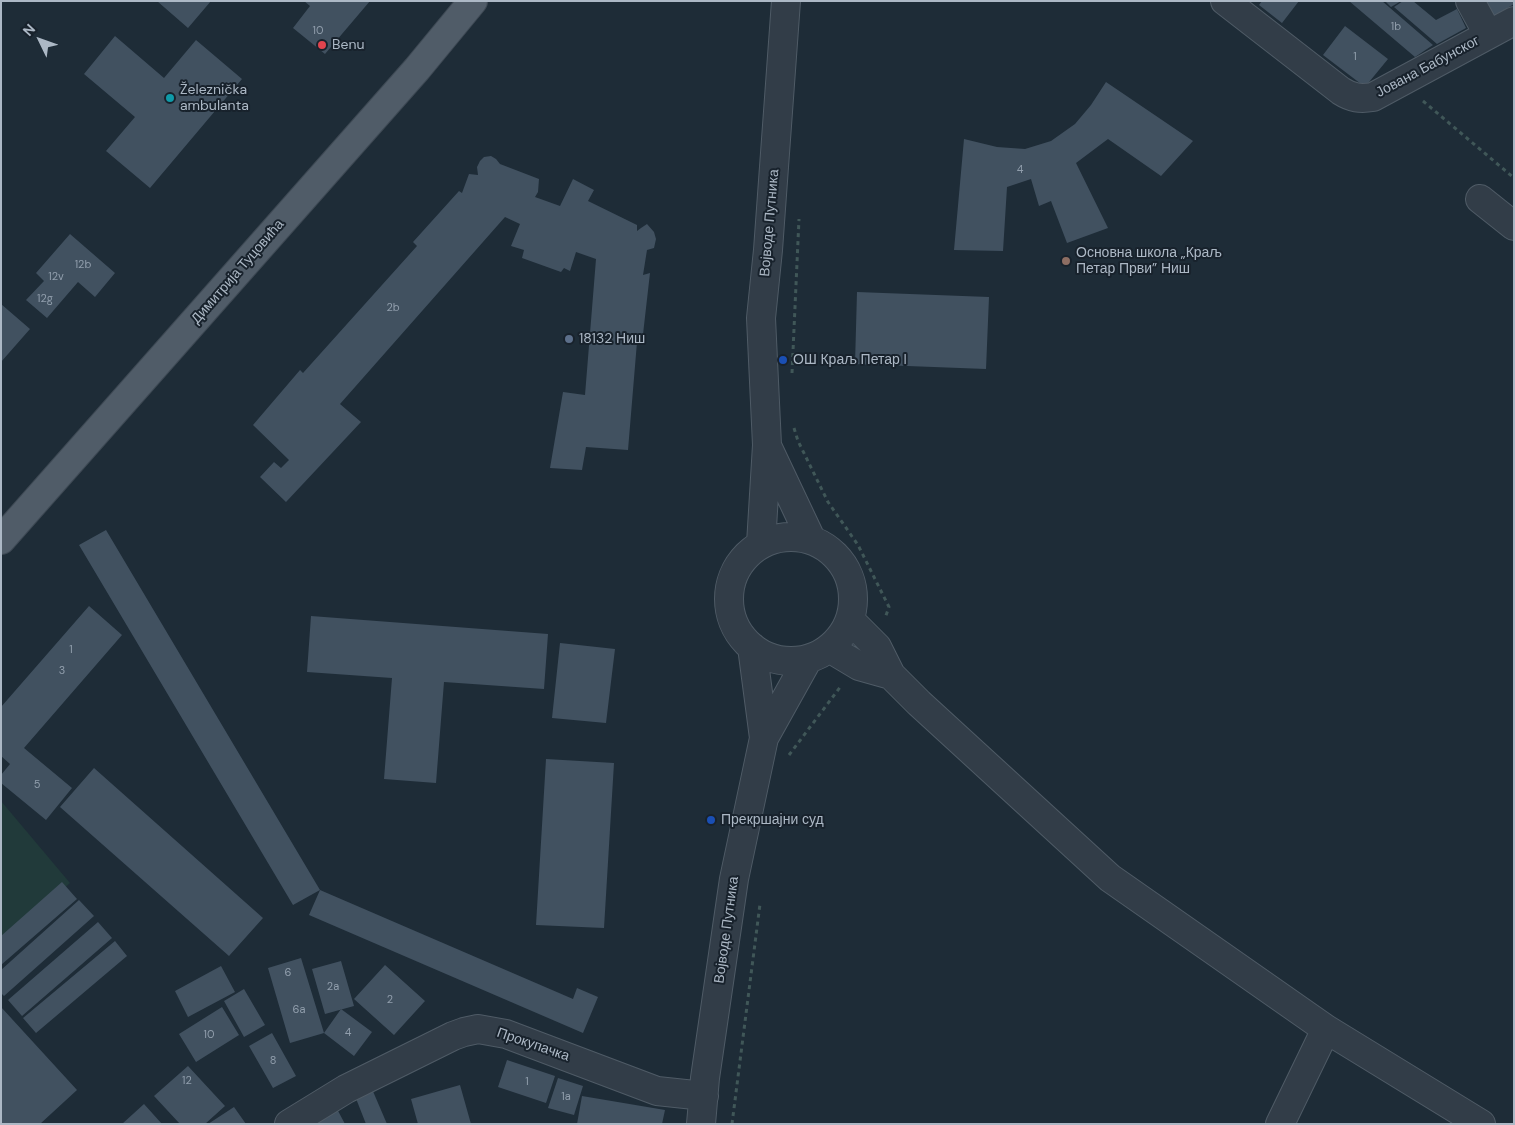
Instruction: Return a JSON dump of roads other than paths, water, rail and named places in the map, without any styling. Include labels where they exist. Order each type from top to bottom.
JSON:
[{"type":"main road","name":"Димитрија Туцовића","points":[[1,540],[411,76],[473,1]]},
{"type":"street","name":"Војводе Путника","points":[[761,544],[767,445],[761,318],[768,250],[786,1]]},
{"type":"street","name":"Јована Бабунског","points":[[1225,1],[1352,98],[1373,97],[1514,21]]},
{"type":"street","points":[[1470,1],[1488,34]]},
{"type":"street","points":[[1480,199],[1514,226]]},
{"type":"street","name":"Војводе Путника","points":[[767,445],[812,539]]},
{"type":"street","name":"Војводе Путника","points":[[786,536],[812,539],[833,552],[848,572],[854,596],[850,620],[842,636],[818,653],[788,661],[769,657],[752,647],[734,624],[730,609],[733,579],[739,565],[749,553],[761,544],[786,536]]},
{"type":"street","points":[[850,620],[868,656],[891,675],[919,703],[1110,878],[1326,1030],[1481,1124]]},
{"type":"street","name":"Војводе Путника","points":[[702,1124],[705,1078],[734,879],[764,738],[752,647]]},
{"type":"street","name":"Војводе Путника","points":[[764,738],[818,653]]},
{"type":"street","points":[[818,653],[868,656]]},
{"type":"street","name":"Прокупачка","points":[[289,1124],[346,1089],[453,1036],[478,1029],[506,1034],[657,1091],[704,1096]]},
{"type":"street","points":[[1280,1124],[1326,1030]]},
{"type":"place","name":"Benu","points":[[322,45]]},
{"type":"place","name":"Železnička ambulanta","points":[[170,98]]},
{"type":"place","name":"Основна школа „Краљ Петар Први” Ниш","points":[[1066,261]]},
{"type":"place","name":"18132 Ниш","points":[[569,339]]},
{"type":"place","name":"ОШ Краљ Петар I","points":[[783,360]]},
{"type":"place","name":"Прекршајни суд","points":[[711,820]]}]
